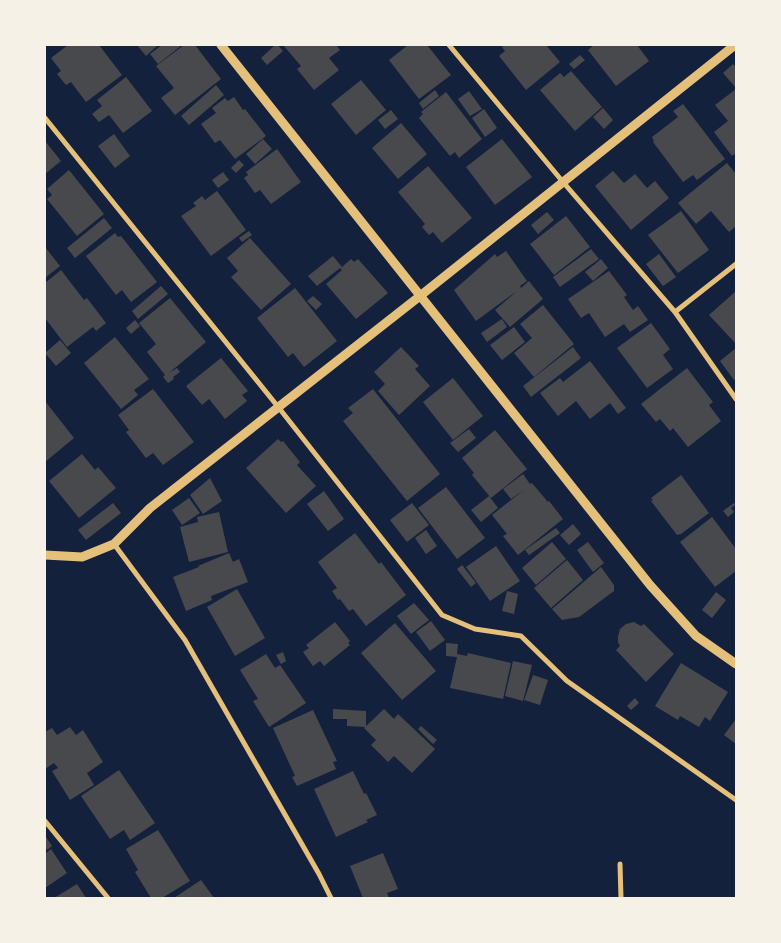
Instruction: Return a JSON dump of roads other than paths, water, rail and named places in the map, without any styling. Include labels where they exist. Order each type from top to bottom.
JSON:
[{"type":"street","points":[[221,45],[650,586],[696,636],[736,664]]},
{"type":"street","points":[[45,555],[82,557],[114,544],[150,508],[279,408],[735,45]]},
{"type":"street","points":[[451,46],[562,182],[675,312],[736,399]]},
{"type":"street","points":[[45,118],[279,408],[442,615],[475,629],[521,636],[567,680],[736,800]]},
{"type":"street","points":[[675,312],[736,264]]},
{"type":"street","points":[[114,544],[185,640],[320,874],[331,898]]},
{"type":"street","points":[[45,821],[108,898]]},
{"type":"street","points":[[620,864],[622,898]]}]
